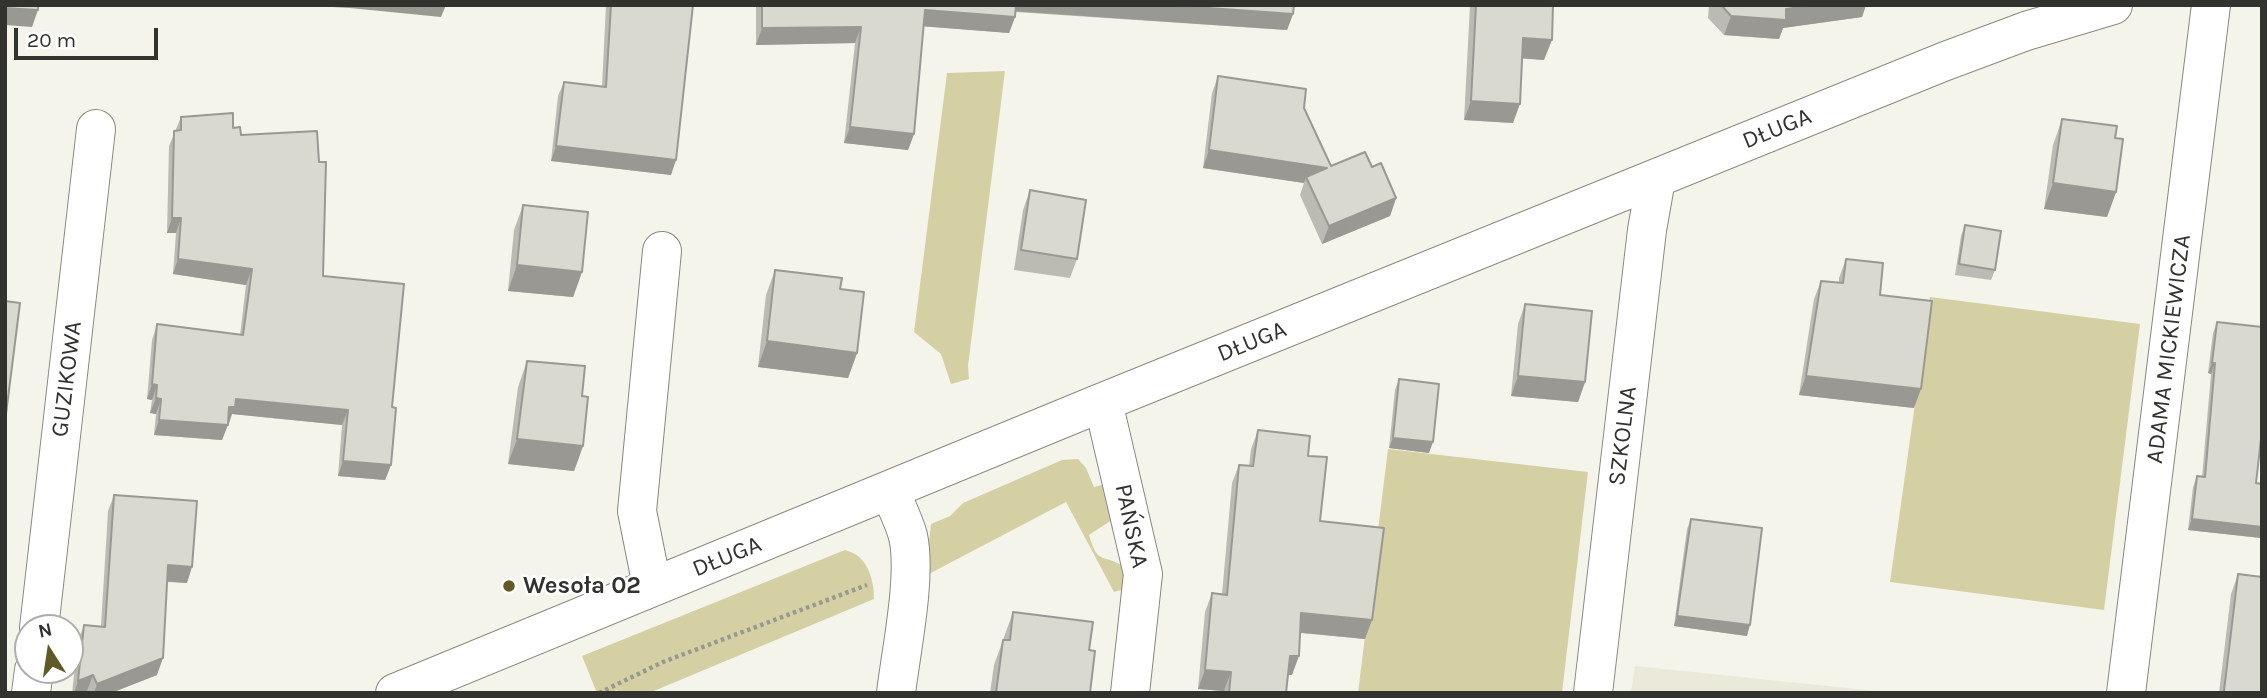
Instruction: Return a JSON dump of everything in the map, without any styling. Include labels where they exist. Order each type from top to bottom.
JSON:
[{"type":"street","name":"DŁUGA","points":[[395,693],[1103,402],[1943,62],[2026,31],[2113,5]]},
{"type":"street","name":"ADAMA MICKIEWICZA","points":[[2126,693],[2211,5]]},
{"type":"street","name":"GUZIKOWA","points":[[40,614],[96,129]]},
{"type":"street","name":"SZKOLNA","points":[[1593,693],[1647,230],[1656,179]]},
{"type":"street","points":[[652,586],[636,511],[662,251]]},
{"type":"street","name":"PAŃSKA","points":[[1103,402],[1143,574],[1130,693]]},
{"type":"street","points":[[890,491],[908,534],[910,549],[910,585],[896,693]]},
{"type":"path","points":[[599,693],[663,662],[877,582]]},
{"type":"shaded area","points":[[1005,71],[968,366],[969,379],[951,384],[941,354],[914,332],[947,73]]},
{"type":"shaded area","points":[[1930,297],[2140,324],[2104,610],[1890,582]]},
{"type":"shaded area","points":[[1388,449],[1588,472],[1562,693],[1358,693]]},
{"type":"shaded area","points":[[1078,459],[1086,468],[1094,487],[1109,483],[1112,520],[1089,535],[1098,555],[1123,566],[1125,589],[1114,592],[1066,502],[925,576],[931,524],[950,516],[963,503],[1062,460]]},
{"type":"shaded area","points":[[845,550],[859,557],[868,568],[874,599],[649,693],[619,693],[617,690],[597,693],[582,656]]},
{"type":"shaded area","points":[[1635,666],[1876,691],[1631,693]]},
{"type":"building","points":[[5,5],[38,5],[38,10],[5,8]]},
{"type":"building","points":[[611,5],[693,5],[676,160],[556,146],[564,82],[606,87]]},
{"type":"building","points":[[762,5],[1016,5],[1015,17],[925,10],[914,134],[850,127],[861,27],[762,28]]},
{"type":"building","points":[[1167,5],[1294,5],[1293,14]]},
{"type":"building","points":[[1476,5],[1553,5],[1552,40],[1523,38],[1520,104],[1471,101]]},
{"type":"building","points":[[1721,5],[1815,5],[1786,9],[1786,20],[1731,16]]},
{"type":"building","points":[[1218,76],[1306,89],[1304,108],[1331,166],[1365,152],[1372,167],[1381,163],[1396,198],[1329,226],[1306,177],[1327,168],[1209,150]]},
{"type":"building","points":[[233,113],[233,128],[240,127],[241,135],[317,131],[319,162],[326,162],[323,276],[404,284],[392,407],[396,408],[391,465],[343,461],[348,410],[236,399],[235,407],[229,407],[228,425],[159,420],[161,399],[156,398],[157,385],[152,384],[157,324],[243,335],[252,269],[178,259],[181,218],[172,218],[174,131],[181,130],[181,117]]},
{"type":"building","points":[[2062,119],[2117,126],[2115,138],[2123,139],[2116,192],[2053,183]]},
{"type":"building","points":[[1030,190],[1086,200],[1077,259],[1021,250]]},
{"type":"building","points":[[523,205],[588,212],[582,272],[517,265]]},
{"type":"building","points":[[1965,225],[2001,231],[1995,270],[1959,264]]},
{"type":"building","points":[[1846,259],[1883,263],[1880,295],[1932,301],[1921,389],[1806,376],[1821,281],[1843,283]]},
{"type":"building","points":[[775,270],[842,278],[840,289],[864,292],[857,353],[767,341]]},
{"type":"building","points":[[5,301],[20,303],[5,422]]},
{"type":"building","points":[[1525,304],[1592,311],[1585,382],[1518,376]]},
{"type":"building","points":[[2217,322],[2262,327],[2262,430],[2256,483],[2262,484],[2262,527],[2192,519],[2197,476],[2205,477]]},
{"type":"building","points":[[527,361],[585,366],[582,396],[588,397],[583,446],[517,439]]},
{"type":"building","points":[[1399,379],[1439,384],[1433,442],[1393,438]]},
{"type":"building","points":[[1258,430],[1310,436],[1308,456],[1327,457],[1320,521],[1384,528],[1372,620],[1301,613],[1299,656],[1290,656],[1286,693],[1229,693],[1231,672],[1205,670],[1212,593],[1227,595],[1239,465],[1253,466]]},
{"type":"building","points":[[114,495],[197,501],[192,567],[168,565],[163,658],[97,684],[93,675],[84,679],[84,625],[105,627]]},
{"type":"building","points":[[1691,519],[1762,528],[1750,625],[1677,616]]},
{"type":"building","points":[[2238,574],[2262,577],[2262,693],[2224,691]]},
{"type":"building","points":[[1013,612],[1093,622],[1089,650],[1095,651],[1090,693],[996,693],[1003,640],[1010,640]]},
{"type":"place","name":"Wesoła 02","points":[[509,586]]}]
